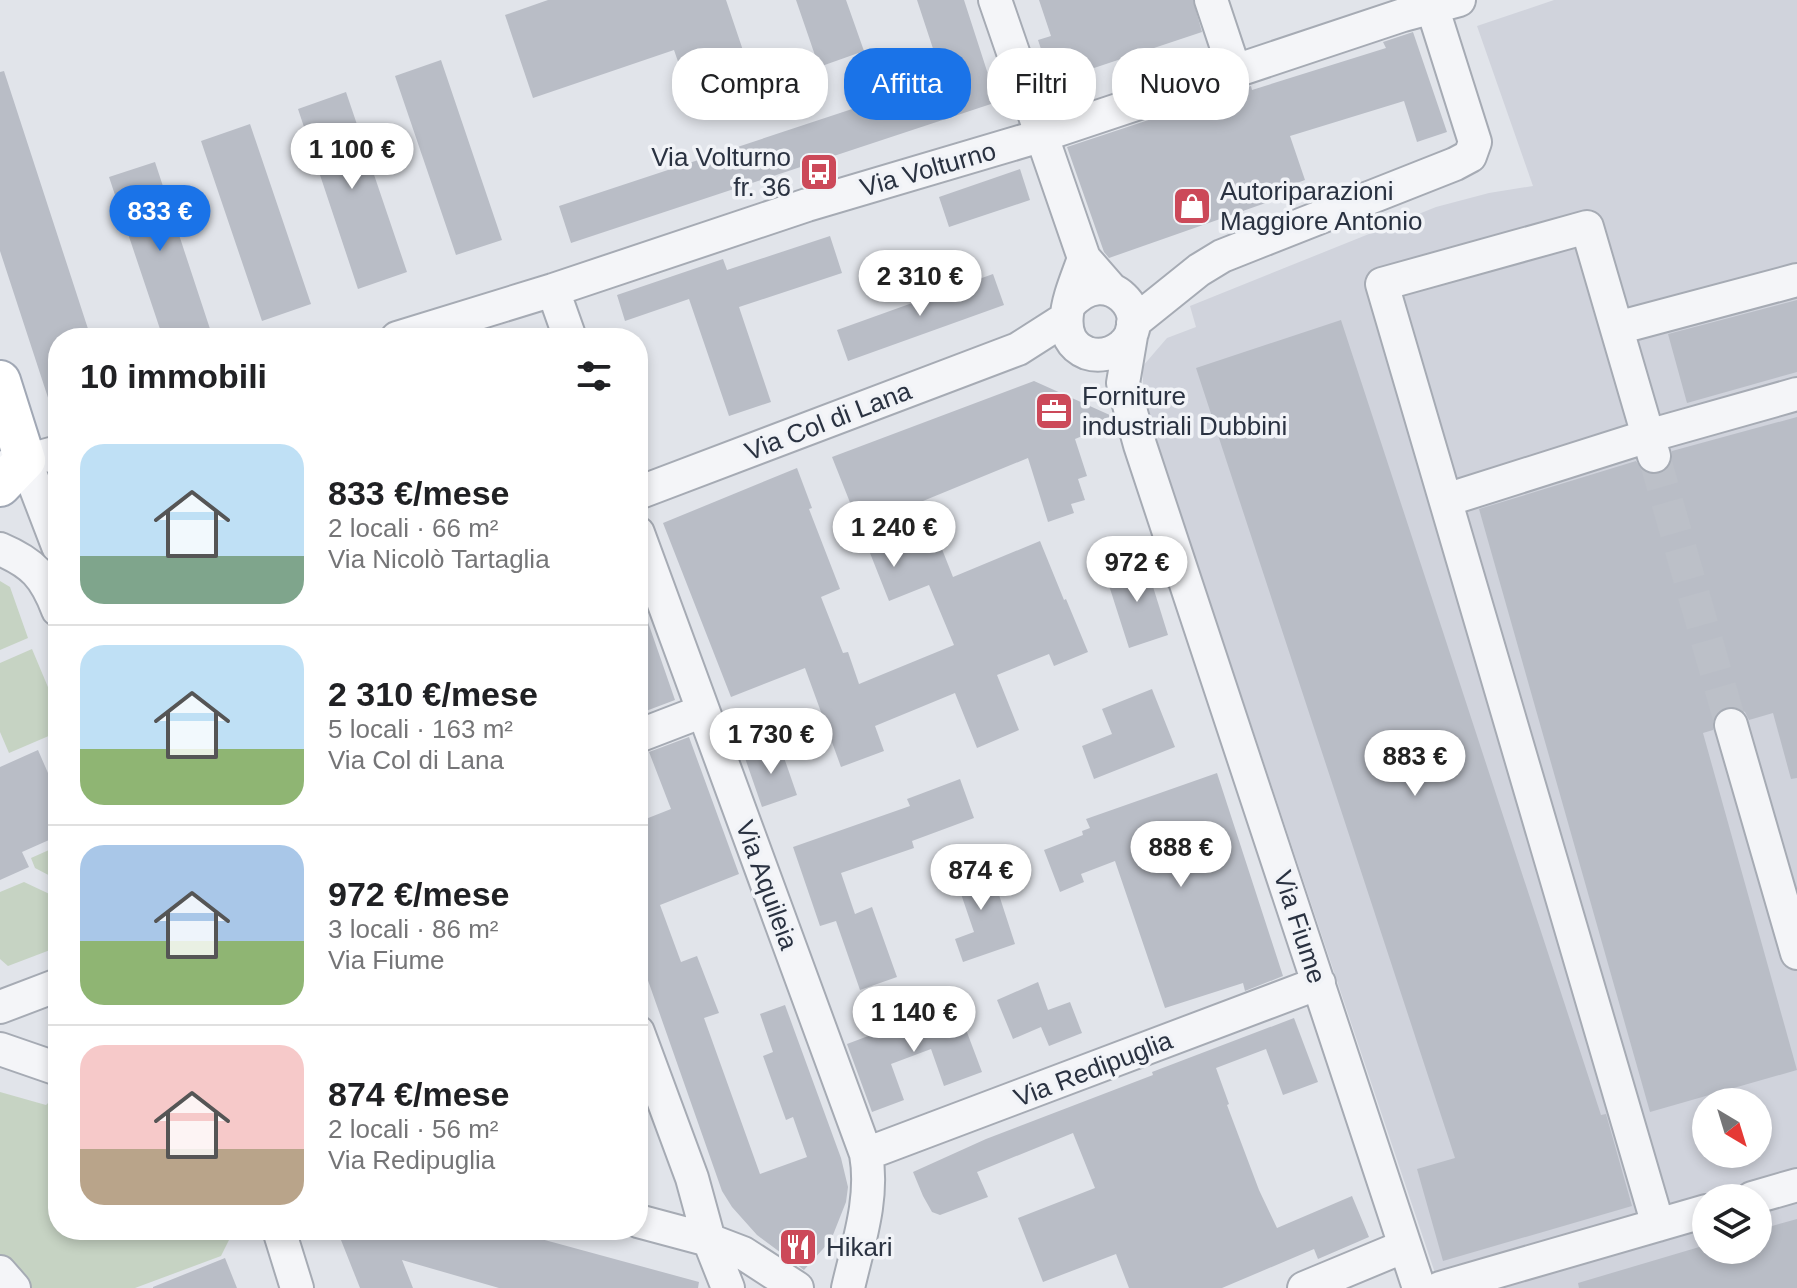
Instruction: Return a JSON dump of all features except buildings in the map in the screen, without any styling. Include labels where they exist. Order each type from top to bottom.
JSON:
[{"type":"main road","points":[[0,381],[21,467]]},
{"type":"street","points":[[995,0],[1084,258],[1128,303],[1133,316],[1126,343],[1115,352],[1101,355],[1083,350]]},
{"type":"street","points":[[1211,0],[1227,48]]},
{"type":"street","points":[[1132,326],[1181,283],[1222,256],[1470,156],[1475,142],[1441,2]]},
{"type":"street","name":"Via Volturno","points":[[1249,67],[1441,2]]},
{"type":"street","name":"Via Volturno","points":[[430,328],[807,205],[1112,112]]},
{"type":"street","points":[[1651,446],[1587,227],[1382,284],[1658,1225]]},
{"type":"street","points":[[1084,258],[1067,312],[1067,333],[1123,383]]},
{"type":"street","points":[[1617,328],[1797,280]]},
{"type":"street","points":[[1067,312],[1078,294],[1091,288],[1115,291],[1181,283]]},
{"type":"street","points":[[553,290],[566,328]]},
{"type":"street","name":"Via Col di Lana","points":[[648,489],[1018,349],[1067,312]]},
{"type":"street","name":"Via Fiume","points":[[1132,326],[1123,383],[1140,445],[1419,1288]]},
{"type":"street","name":"Via Col di Lana","points":[[1018,349],[1083,350]]},
{"type":"street","points":[[1446,500],[1651,446],[1797,394]]},
{"type":"street","points":[[21,467],[48,525]]},
{"type":"street","points":[[0,549],[17,556],[48,584]]},
{"type":"street","name":"Via Aquileia","points":[[648,560],[866,1154],[870,1176],[867,1205],[848,1288]]},
{"type":"street","points":[[648,732],[703,711]]},
{"type":"street","points":[[1731,725],[1797,953]]},
{"type":"street","name":"Via Redipuglia","points":[[866,1154],[1319,983]]},
{"type":"street","points":[[0,1007],[48,989]]},
{"type":"street","points":[[0,1049],[48,1066]]},
{"type":"street","points":[[648,1059],[728,1288]]},
{"type":"street","points":[[1772,1192],[1797,1185]]},
{"type":"street","points":[[1440,1288],[1692,1215]]},
{"type":"street","points":[[648,1224],[743,1253],[797,1288]]},
{"type":"street","points":[[269,1240],[293,1279]]},
{"type":"street","points":[[282,1240],[293,1279]]},
{"type":"street","points":[[1304,1288],[1405,1246]]},
{"type":"street","points":[[0,1272],[14,1288]]},
{"type":"shaded area","points":[[1554,0],[1797,0],[1797,1288],[1440,1288],[1145,408],[1142,367],[1167,338],[1196,327],[1190,306],[1436,207],[1489,193],[1533,186],[1477,26]]},
{"type":"green space","points":[[0,581],[10,587],[28,638],[0,650]]},
{"type":"green space","points":[[32,649],[48,687],[48,736],[9,753],[0,732],[0,663]]},
{"type":"green space","points":[[48,850],[48,875],[35,868],[31,858]]},
{"type":"green space","points":[[24,882],[48,893],[48,951],[8,966],[0,959],[0,892]]},
{"type":"green space","points":[[0,1092],[48,1103],[48,1240],[229,1240],[221,1256],[135,1288],[0,1288]]},
{"type":"tunnel","points":[[1654,456],[1731,725]]},
{"type":"place","name":"Via Volturno fr. 36","points":[[819,172]]},
{"type":"place","name":"Autoriparazioni Maggiore Antonio","points":[[1192,206]]},
{"type":"place","name":"Forniture industriali Dubbini","points":[[1054,411]]},
{"type":"place","name":"Hikari","points":[[798,1247]]}]
